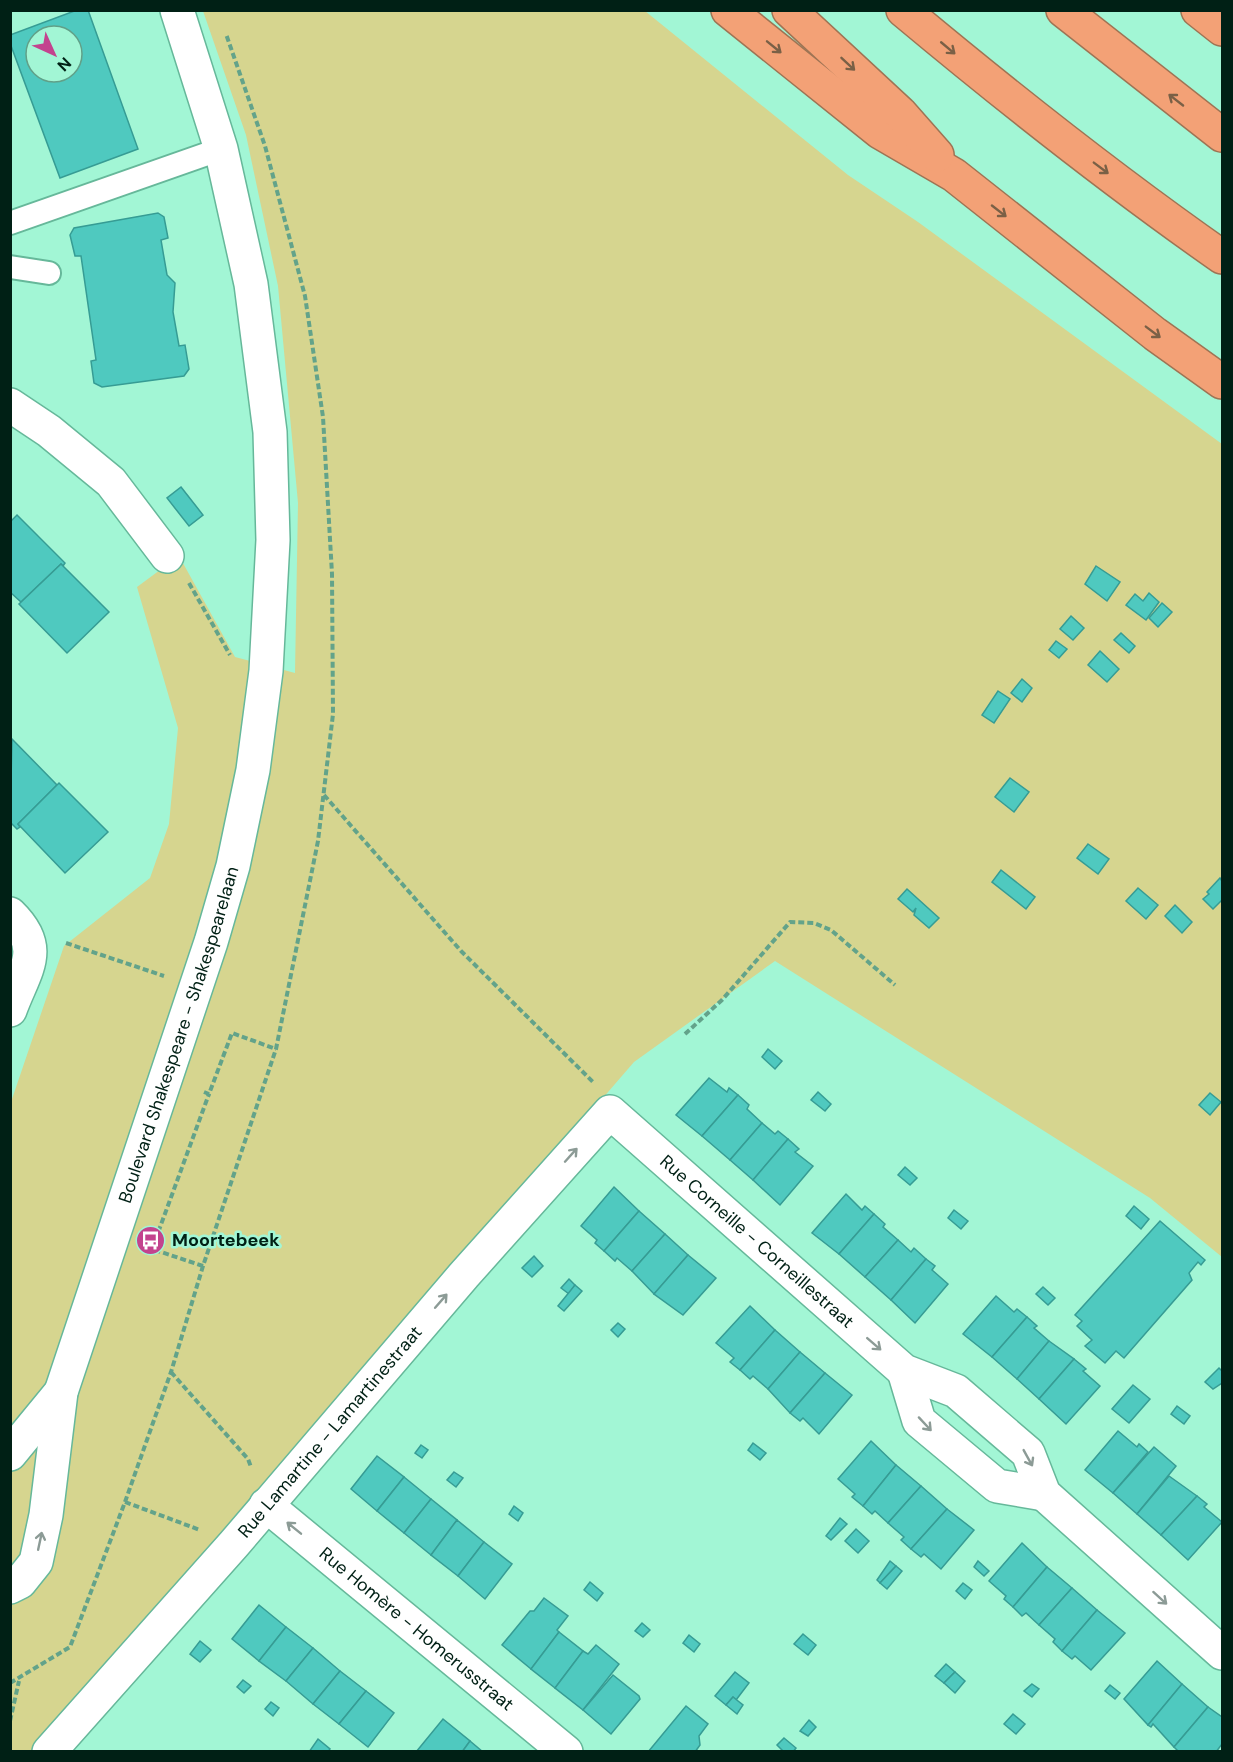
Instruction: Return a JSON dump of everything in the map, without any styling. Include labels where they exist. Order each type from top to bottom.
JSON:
[{"type":"highway","points":[[728,10],[880,132],[954,175],[1155,334],[1222,382]]},
{"type":"highway","points":[[789,10],[900,112],[954,175]]},
{"type":"highway","points":[[903,10],[996,88],[1166,218],[1222,257]]},
{"type":"highway","points":[[1063,10],[1222,135]]},
{"type":"highway","points":[[1198,10],[1222,29]]},
{"type":"street","name":"Boulevard Shakespeare - Shakespearelaan","points":[[10,1587],[20,1582],[36,1562],[46,1515],[61,1392],[200,974],[233,866],[253,770],[266,671],[273,540],[270,432],[251,284],[221,149],[177,10]]},
{"type":"street","points":[[10,405],[49,431],[111,482],[167,556]]},
{"type":"street","points":[[10,914],[26,929],[32,948],[10,1011]]},
{"type":"street","name":"Rue Corneille - Corneillestraat","points":[[605,1117],[904,1371],[956,1391],[1028,1453],[1044,1494],[1222,1653]]},
{"type":"street","name":"Rue Lamartine - Lamartinestraat","points":[[49,1752],[234,1544],[456,1284],[605,1117]]},
{"type":"street","points":[[904,1371],[919,1421],[997,1486],[1044,1494]]},
{"type":"street","name":"Boulevard Shakespeare - Shakespearelaan","points":[[10,1454],[61,1392]]},
{"type":"street","name":"Rue Homère - Homerusstraat","points":[[266,1505],[566,1752]]},
{"type":"lane","points":[[10,223],[221,149]]},
{"type":"lane","points":[[10,267],[49,273]]},
{"type":"path","points":[[167,556],[176,560],[233,661]]},
{"type":"path","points":[[324,795],[461,951],[593,1082],[605,1117]]},
{"type":"path","points":[[685,1034],[722,1000],[790,922],[814,923],[831,930],[895,985]]},
{"type":"path","points":[[66,943],[172,979]]},
{"type":"path","points":[[203,1266],[152,1249],[207,1093],[232,1034],[276,1049]]},
{"type":"path","points":[[171,1372],[248,1459],[266,1505]]},
{"type":"path","points":[[125,1502],[234,1544]]},
{"type":"path","points":[[10,1721],[19,1680]]},
{"type":"shaded area","points":[[203,11],[645,11],[848,175],[918,222],[1222,444],[1222,1257],[1150,1198],[775,961],[634,1062],[284,1467],[32,1751],[11,1752],[11,1102],[64,946],[150,878],[169,824],[178,728],[137,587],[179,556],[235,657],[295,673],[298,503],[278,286],[246,135]]},
{"type":"building","points":[[77,10],[88,10],[138,149],[60,178],[25,84],[84,84],[84,24],[39,24]]},
{"type":"building","points":[[24,30],[24,81],[10,43],[10,35]]},
{"type":"building","points":[[158,213],[164,217],[168,238],[161,240],[167,275],[175,283],[173,312],[179,346],[185,345],[189,369],[184,376],[102,387],[94,383],[91,361],[96,360],[81,256],[75,256],[70,235],[74,228]]},
{"type":"building","points":[[181,487],[203,515],[189,526],[167,498]]},
{"type":"building","points":[[17,515],[65,563],[63,566],[61,564],[21,602],[10,592],[10,522]]},
{"type":"building","points":[[61,564],[109,612],[67,653],[19,604]]},
{"type":"building","points":[[1096,566],[1120,582],[1107,601],[1085,584]]},
{"type":"building","points":[[1149,593],[1159,602],[1146,620],[1126,605],[1135,594],[1143,601]]},
{"type":"building","points":[[1162,603],[1172,612],[1158,627],[1149,618]]},
{"type":"building","points":[[1071,616],[1084,628],[1073,640],[1060,629]]},
{"type":"building","points":[[1121,633],[1135,646],[1129,653],[1114,640]]},
{"type":"building","points":[[1056,641],[1067,649],[1059,658],[1049,650]]},
{"type":"building","points":[[1100,651],[1119,669],[1107,682],[1088,665]]},
{"type":"building","points":[[1022,679],[1032,688],[1022,702],[1011,693]]},
{"type":"building","points":[[998,691],[1010,699],[994,723],[982,715]]},
{"type":"building","points":[[12,739],[57,785],[18,824],[20,827],[17,829],[10,822]]},
{"type":"building","points":[[1010,778],[1029,792],[1014,812],[995,797]]},
{"type":"building","points":[[59,783],[108,832],[65,873],[18,824]]},
{"type":"building","points":[[1088,844],[1109,859],[1098,874],[1077,858]]},
{"type":"building","points":[[1001,870],[1035,897],[1026,909],[992,882]]},
{"type":"building","points":[[1220,878],[1222,900],[1213,909],[1203,899]]},
{"type":"building","points":[[1138,888],[1158,905],[1146,919],[1126,901]]},
{"type":"building","points":[[907,889],[939,918],[929,928],[914,915],[916,908],[913,912],[898,899]]},
{"type":"building","points":[[1175,905],[1192,922],[1182,933],[1165,916]]},
{"type":"building","points":[[768,1049],[782,1061],[775,1069],[762,1057]]},
{"type":"building","points":[[709,1078],[727,1092],[729,1088],[738,1095],[702,1136],[676,1115]]},
{"type":"building","points":[[818,1092],[831,1104],[825,1111],[811,1100]]},
{"type":"building","points":[[1210,1093],[1221,1102],[1210,1115],[1199,1105]]},
{"type":"building","points":[[738,1095],[749,1105],[747,1109],[762,1123],[730,1160],[702,1136]]},
{"type":"building","points":[[762,1123],[775,1134],[778,1131],[788,1139],[753,1180],[730,1160]]},
{"type":"building","points":[[788,1139],[799,1149],[795,1152],[813,1166],[780,1205],[753,1180]]},
{"type":"building","points":[[905,1167],[917,1178],[910,1185],[898,1175]]},
{"type":"building","points":[[614,1187],[639,1211],[604,1251],[595,1243],[597,1240],[581,1226]]},
{"type":"building","points":[[846,1194],[862,1210],[865,1206],[874,1214],[839,1254],[812,1233]]},
{"type":"building","points":[[1134,1206],[1149,1219],[1141,1229],[1126,1216]]},
{"type":"building","points":[[954,1210],[968,1221],[961,1229],[948,1218]]},
{"type":"building","points":[[639,1211],[665,1234],[632,1271],[617,1258],[615,1261],[604,1251]]},
{"type":"building","points":[[874,1214],[885,1224],[883,1227],[898,1240],[865,1277],[839,1254]]},
{"type":"building","points":[[1160,1221],[1205,1260],[1201,1265],[1198,1262],[1189,1273],[1192,1280],[1124,1358],[1116,1351],[1105,1363],[1085,1346],[1092,1340],[1077,1326],[1082,1321],[1075,1315]]},
{"type":"building","points":[[665,1234],[688,1255],[654,1294],[632,1271]]},
{"type":"building","points":[[898,1240],[911,1252],[914,1248],[926,1259],[891,1300],[865,1277]]},
{"type":"building","points":[[688,1255],[716,1278],[683,1315],[654,1294]]},
{"type":"building","points":[[534,1256],[543,1266],[532,1277],[522,1268]]},
{"type":"building","points":[[926,1259],[935,1266],[932,1270],[948,1284],[915,1323],[891,1300]]},
{"type":"building","points":[[569,1279],[575,1285],[569,1294],[561,1288]]},
{"type":"building","points":[[575,1285],[582,1291],[564,1311],[558,1306]]},
{"type":"building","points":[[1043,1287],[1055,1298],[1048,1305],[1036,1294]]},
{"type":"building","points":[[996,1296],[1014,1312],[1017,1309],[1027,1317],[992,1357],[963,1334]]},
{"type":"building","points":[[750,1306],[775,1330],[740,1370],[730,1362],[734,1358],[716,1343]]},
{"type":"building","points":[[1027,1317],[1037,1326],[1034,1328],[1049,1341],[1017,1379],[992,1357]]},
{"type":"building","points":[[618,1323],[625,1329],[618,1337],[611,1330]]},
{"type":"building","points":[[775,1330],[800,1352],[768,1389],[753,1376],[750,1379],[740,1370]]},
{"type":"building","points":[[1049,1341],[1074,1359],[1039,1399],[1017,1379]]},
{"type":"building","points":[[800,1352],[825,1373],[790,1413],[768,1389]]},
{"type":"building","points":[[1074,1359],[1086,1369],[1083,1371],[1100,1386],[1066,1424],[1039,1399]]},
{"type":"building","points":[[1219,1368],[1222,1371],[1222,1383],[1213,1389],[1205,1382]]},
{"type":"building","points":[[825,1373],[852,1395],[819,1434],[803,1418],[800,1421],[790,1413]]},
{"type":"building","points":[[1133,1385],[1150,1399],[1129,1423],[1112,1409]]},
{"type":"building","points":[[1177,1406],[1190,1416],[1184,1424],[1171,1414]]},
{"type":"building","points":[[1118,1431],[1137,1447],[1139,1444],[1148,1452],[1113,1493],[1085,1470]]},
{"type":"building","points":[[871,1441],[896,1465],[863,1506],[852,1497],[855,1494],[838,1479]]},
{"type":"building","points":[[753,1443],[766,1453],[760,1460],[748,1450]]},
{"type":"building","points":[[421,1445],[428,1450],[422,1458],[415,1453]]},
{"type":"building","points":[[1154,1447],[1176,1466],[1137,1514],[1113,1493]]},
{"type":"building","points":[[377,1456],[404,1477],[377,1511],[351,1489]]},
{"type":"building","points":[[896,1465],[921,1486],[888,1523],[875,1511],[872,1514],[863,1506]]},
{"type":"building","points":[[454,1472],[463,1478],[456,1487],[447,1480]]},
{"type":"building","points":[[1169,1476],[1197,1496],[1161,1535],[1137,1514]]},
{"type":"building","points":[[404,1477],[431,1499],[404,1533],[377,1511]]},
{"type":"building","points":[[921,1486],[947,1509],[911,1549],[901,1540],[904,1537],[888,1523]]},
{"type":"building","points":[[1197,1496],[1207,1504],[1204,1507],[1222,1522],[1188,1560],[1161,1535]]},
{"type":"building","points":[[431,1499],[457,1520],[431,1555],[404,1533]]},
{"type":"building","points":[[514,1506],[523,1513],[518,1521],[509,1514]]},
{"type":"building","points":[[947,1509],[974,1530],[941,1569],[924,1554],[921,1557],[911,1549]]},
{"type":"building","points":[[840,1518],[847,1524],[831,1540],[826,1536]]},
{"type":"building","points":[[457,1520],[484,1542],[458,1576],[431,1555]]},
{"type":"building","points":[[856,1529],[869,1541],[858,1553],[845,1541]]},
{"type":"building","points":[[484,1542],[512,1564],[485,1599],[458,1576]]},
{"type":"building","points":[[1022,1543],[1047,1567],[1013,1607],[1004,1599],[1006,1596],[989,1581]]},
{"type":"building","points":[[890,1561],[896,1566],[880,1583],[877,1580]]},
{"type":"building","points":[[978,1561],[989,1571],[984,1576],[974,1567]]},
{"type":"building","points":[[896,1566],[902,1571],[887,1589],[880,1583]]},
{"type":"building","points":[[1047,1567],[1072,1588],[1039,1625],[1026,1613],[1022,1616],[1013,1607]]},
{"type":"building","points":[[590,1582],[603,1593],[597,1601],[584,1590]]},
{"type":"building","points":[[963,1583],[972,1590],[965,1599],[956,1591]]},
{"type":"building","points":[[1072,1588],[1097,1610],[1062,1651],[1053,1642],[1055,1639],[1039,1625]]},
{"type":"building","points":[[544,1598],[568,1616],[531,1669],[502,1645]]},
{"type":"building","points":[[259,1605],[286,1627],[259,1661],[232,1639]]},
{"type":"building","points":[[1097,1610],[1125,1633],[1091,1670],[1075,1656],[1072,1659],[1062,1651]]},
{"type":"building","points":[[642,1623],[650,1630],[643,1637],[635,1631]]},
{"type":"building","points":[[286,1627],[313,1648],[286,1681],[259,1661]]},
{"type":"building","points":[[559,1632],[583,1651],[555,1688],[531,1669]]},
{"type":"building","points":[[803,1634],[816,1645],[808,1655],[794,1644]]},
{"type":"building","points":[[689,1635],[700,1644],[694,1652],[683,1643]]},
{"type":"building","points":[[200,1641],[211,1650],[200,1662],[190,1654]]},
{"type":"building","points":[[596,1645],[619,1664],[583,1710],[555,1688],[583,1651],[588,1654]]},
{"type":"building","points":[[313,1648],[340,1671],[313,1704],[286,1681]]},
{"type":"building","points":[[1157,1661],[1182,1684],[1148,1725],[1124,1699]]},
{"type":"building","points":[[946,1664],[955,1672],[944,1683],[935,1676]]},
{"type":"building","points":[[340,1671],[366,1691],[339,1724],[313,1704]]},
{"type":"building","points":[[735,1672],[749,1683],[736,1700],[733,1697],[726,1705],[715,1696]]},
{"type":"building","points":[[955,1672],[965,1681],[955,1693],[944,1683]]},
{"type":"building","points":[[613,1675],[640,1699],[611,1734],[583,1710]]},
{"type":"building","points":[[243,1680],[251,1686],[244,1693],[237,1687]]},
{"type":"building","points":[[1032,1684],[1039,1689],[1032,1697],[1024,1691]]},
{"type":"building","points":[[1182,1684],[1208,1707],[1174,1747],[1153,1724],[1151,1727],[1148,1725]]},
{"type":"building","points":[[1110,1685],[1120,1693],[1115,1699],[1105,1691]]},
{"type":"building","points":[[366,1691],[394,1713],[368,1747],[339,1724]]},
{"type":"building","points":[[733,1697],[743,1705],[737,1714],[726,1705]]},
{"type":"building","points":[[271,1702],[279,1708],[273,1716],[265,1709]]},
{"type":"building","points":[[686,1706],[708,1724],[699,1736],[700,1745],[695,1752],[648,1752]]},
{"type":"building","points":[[1208,1707],[1222,1717],[1222,1744],[1216,1752],[1179,1752],[1174,1747]]},
{"type":"building","points":[[1013,1714],[1025,1724],[1016,1734],[1004,1724]]},
{"type":"building","points":[[443,1719],[470,1741],[462,1752],[416,1752]]},
{"type":"building","points":[[809,1720],[816,1727],[808,1736],[800,1731]]},
{"type":"building","points":[[784,1738],[796,1748],[793,1752],[784,1752],[777,1745]]},
{"type":"building","points":[[318,1739],[330,1749],[328,1752],[309,1752]]},
{"type":"building","points":[[470,1741],[483,1752],[462,1752]]},
{"type":"place","name":"Moortebeek","points":[[151,1240]]}]
